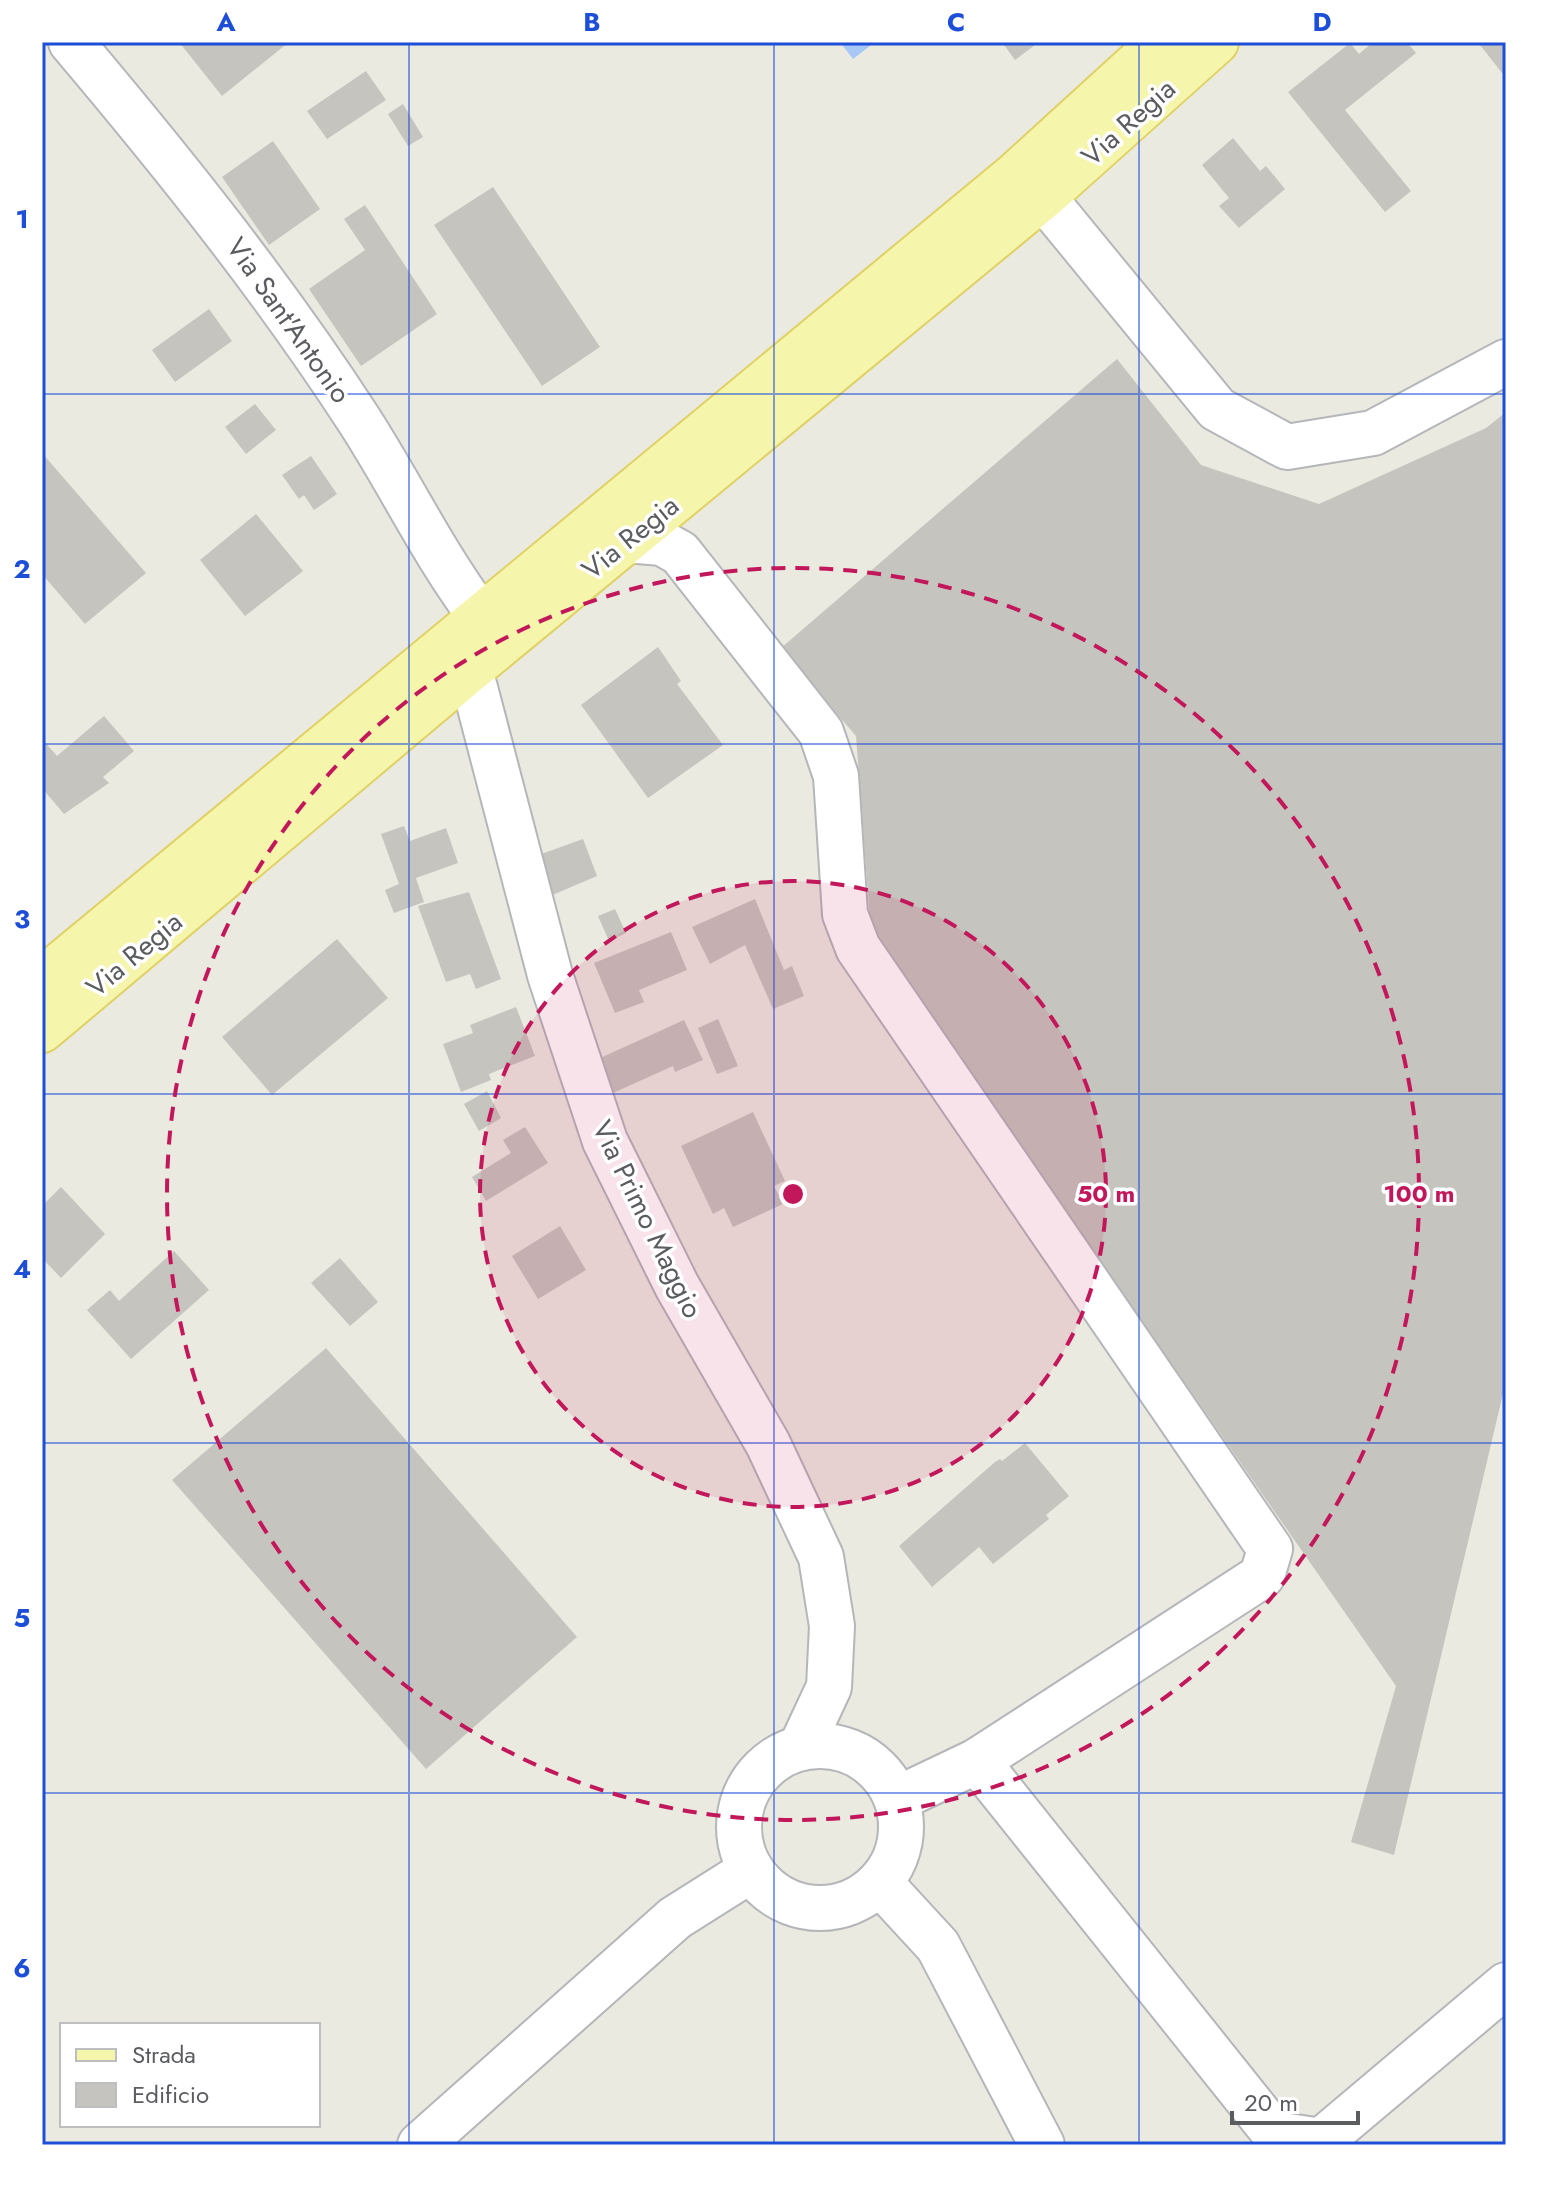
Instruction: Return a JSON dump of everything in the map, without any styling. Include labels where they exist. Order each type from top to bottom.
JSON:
[{"type":"main road","name":"Via Regia","points":[[42,980],[1014,176],[1161,42]]},
{"type":"main road","name":"Via Regia","points":[[42,1030],[466,673],[1043,197],[1216,42]]},
{"type":"street","name":"Via Sant'Antonio","points":[[71,42],[186,179],[280,303],[360,421],[452,580],[481,617]]},
{"type":"street","points":[[1043,197],[1217,409],[1287,447],[1373,433],[1506,362]]},
{"type":"street","points":[[626,540],[662,543],[680,553],[821,732],[836,776],[845,914],[858,948],[1066,1255],[1279,1559],[977,1761],[897,1799]]},
{"type":"street","name":"Via Primo Maggio","points":[[466,673],[475,688],[550,975],[605,1141],[677,1286],[768,1444],[821,1557],[832,1626],[829,1687],[801,1747]]},
{"type":"street","points":[[824,1745],[857,1755],[884,1776],[897,1799],[900,1842],[893,1864],[880,1883],[860,1898],[839,1906],[816,1909],[793,1904],[772,1893],[751,1870],[738,1834],[739,1811],[747,1789],[761,1770],[780,1756],[801,1747],[824,1745]]},
{"type":"street","points":[[977,1761],[1275,2134],[1321,2141],[1506,1985]]},
{"type":"street","points":[[420,2145],[675,1918],[751,1870]]},
{"type":"street","points":[[880,1883],[938,1946],[1042,2145]]},
{"type":"water","points":[[840,42],[875,42],[853,59]]},
{"type":"building","points":[[179,42],[289,42],[222,96]]},
{"type":"building","points":[[1002,42],[1039,42],[1015,60]]},
{"type":"building","points":[[1373,42],[1407,42],[1416,53],[1345,110],[1411,191],[1385,212],[1288,92],[1350,43],[1359,54]]},
{"type":"building","points":[[1485,42],[1506,42],[1506,78],[1480,45]]},
{"type":"building","points":[[366,71],[386,100],[327,139],[307,111]]},
{"type":"building","points":[[403,104],[423,137],[408,146],[388,114]]},
{"type":"building","points":[[1233,138],[1260,171],[1266,166],[1285,189],[1239,228],[1219,206],[1229,198],[1202,165]]},
{"type":"building","points":[[273,141],[320,209],[269,245],[222,177]]},
{"type":"building","points":[[493,187],[600,347],[542,386],[434,225]]},
{"type":"building","points":[[365,205],[437,314],[361,366],[309,289],[365,250],[344,219]]},
{"type":"building","points":[[209,309],[232,341],[175,382],[152,350]]},
{"type":"building","points":[[1117,359],[1201,465],[1319,504],[1486,428],[1506,412],[1506,1381],[1394,1855],[1351,1842],[1396,1686],[871,932],[856,736],[781,648]]},
{"type":"building","points":[[255,404],[276,430],[246,454],[225,427]]},
{"type":"building","points":[[42,453],[146,573],[85,624],[42,574]]},
{"type":"building","points":[[311,456],[337,494],[314,510],[304,495],[299,499],[282,475]]},
{"type":"building","points":[[256,514],[303,571],[245,616],[200,560]]},
{"type":"building","points":[[658,647],[681,681],[677,684],[723,745],[648,798],[581,705]]},
{"type":"building","points":[[104,716],[134,751],[103,777],[109,783],[64,814],[42,788],[42,739],[57,756]]},
{"type":"building","points":[[404,826],[410,841],[446,828],[458,863],[416,878],[424,902],[394,913],[385,890],[399,884],[381,834]]},
{"type":"building","points":[[583,839],[597,876],[550,896],[533,857]]},
{"type":"building","points":[[469,892],[501,979],[476,989],[470,974],[446,982],[418,906]]},
{"type":"building","points":[[755,899],[784,970],[792,966],[804,996],[773,1009],[745,945],[710,964],[692,927]]},
{"type":"building","points":[[615,909],[626,933],[609,941],[598,916]]},
{"type":"building","points":[[671,932],[687,970],[639,990],[644,1002],[615,1013],[594,963]]},
{"type":"building","points":[[337,939],[388,998],[272,1095],[222,1037]]},
{"type":"building","points":[[516,1007],[535,1056],[489,1074],[491,1080],[461,1092],[443,1044],[473,1033],[470,1025]]},
{"type":"building","points":[[718,1019],[738,1066],[717,1074],[698,1028]]},
{"type":"building","points":[[684,1020],[703,1060],[675,1072],[673,1066],[613,1093],[598,1059]]},
{"type":"building","points":[[487,1091],[501,1118],[479,1131],[464,1104]]},
{"type":"building","points":[[753,1112],[785,1181],[774,1186],[783,1204],[733,1227],[724,1208],[713,1214],[681,1146]]},
{"type":"building","points":[[525,1127],[548,1163],[486,1201],[472,1177],[511,1153],[503,1140]]},
{"type":"building","points":[[61,1187],[105,1234],[61,1278],[42,1258],[42,1206]]},
{"type":"building","points":[[560,1226],[586,1270],[538,1299],[512,1256]]},
{"type":"building","points":[[174,1251],[209,1290],[131,1359],[87,1310],[110,1290],[119,1301]]},
{"type":"building","points":[[340,1258],[378,1302],[350,1326],[311,1283]]},
{"type":"building","points":[[326,1348],[577,1637],[426,1769],[172,1480]]},
{"type":"building","points":[[1025,1443],[1069,1496],[1046,1515],[1049,1519],[993,1564],[979,1547],[932,1587],[899,1546],[995,1462],[1002,1461]]}]
